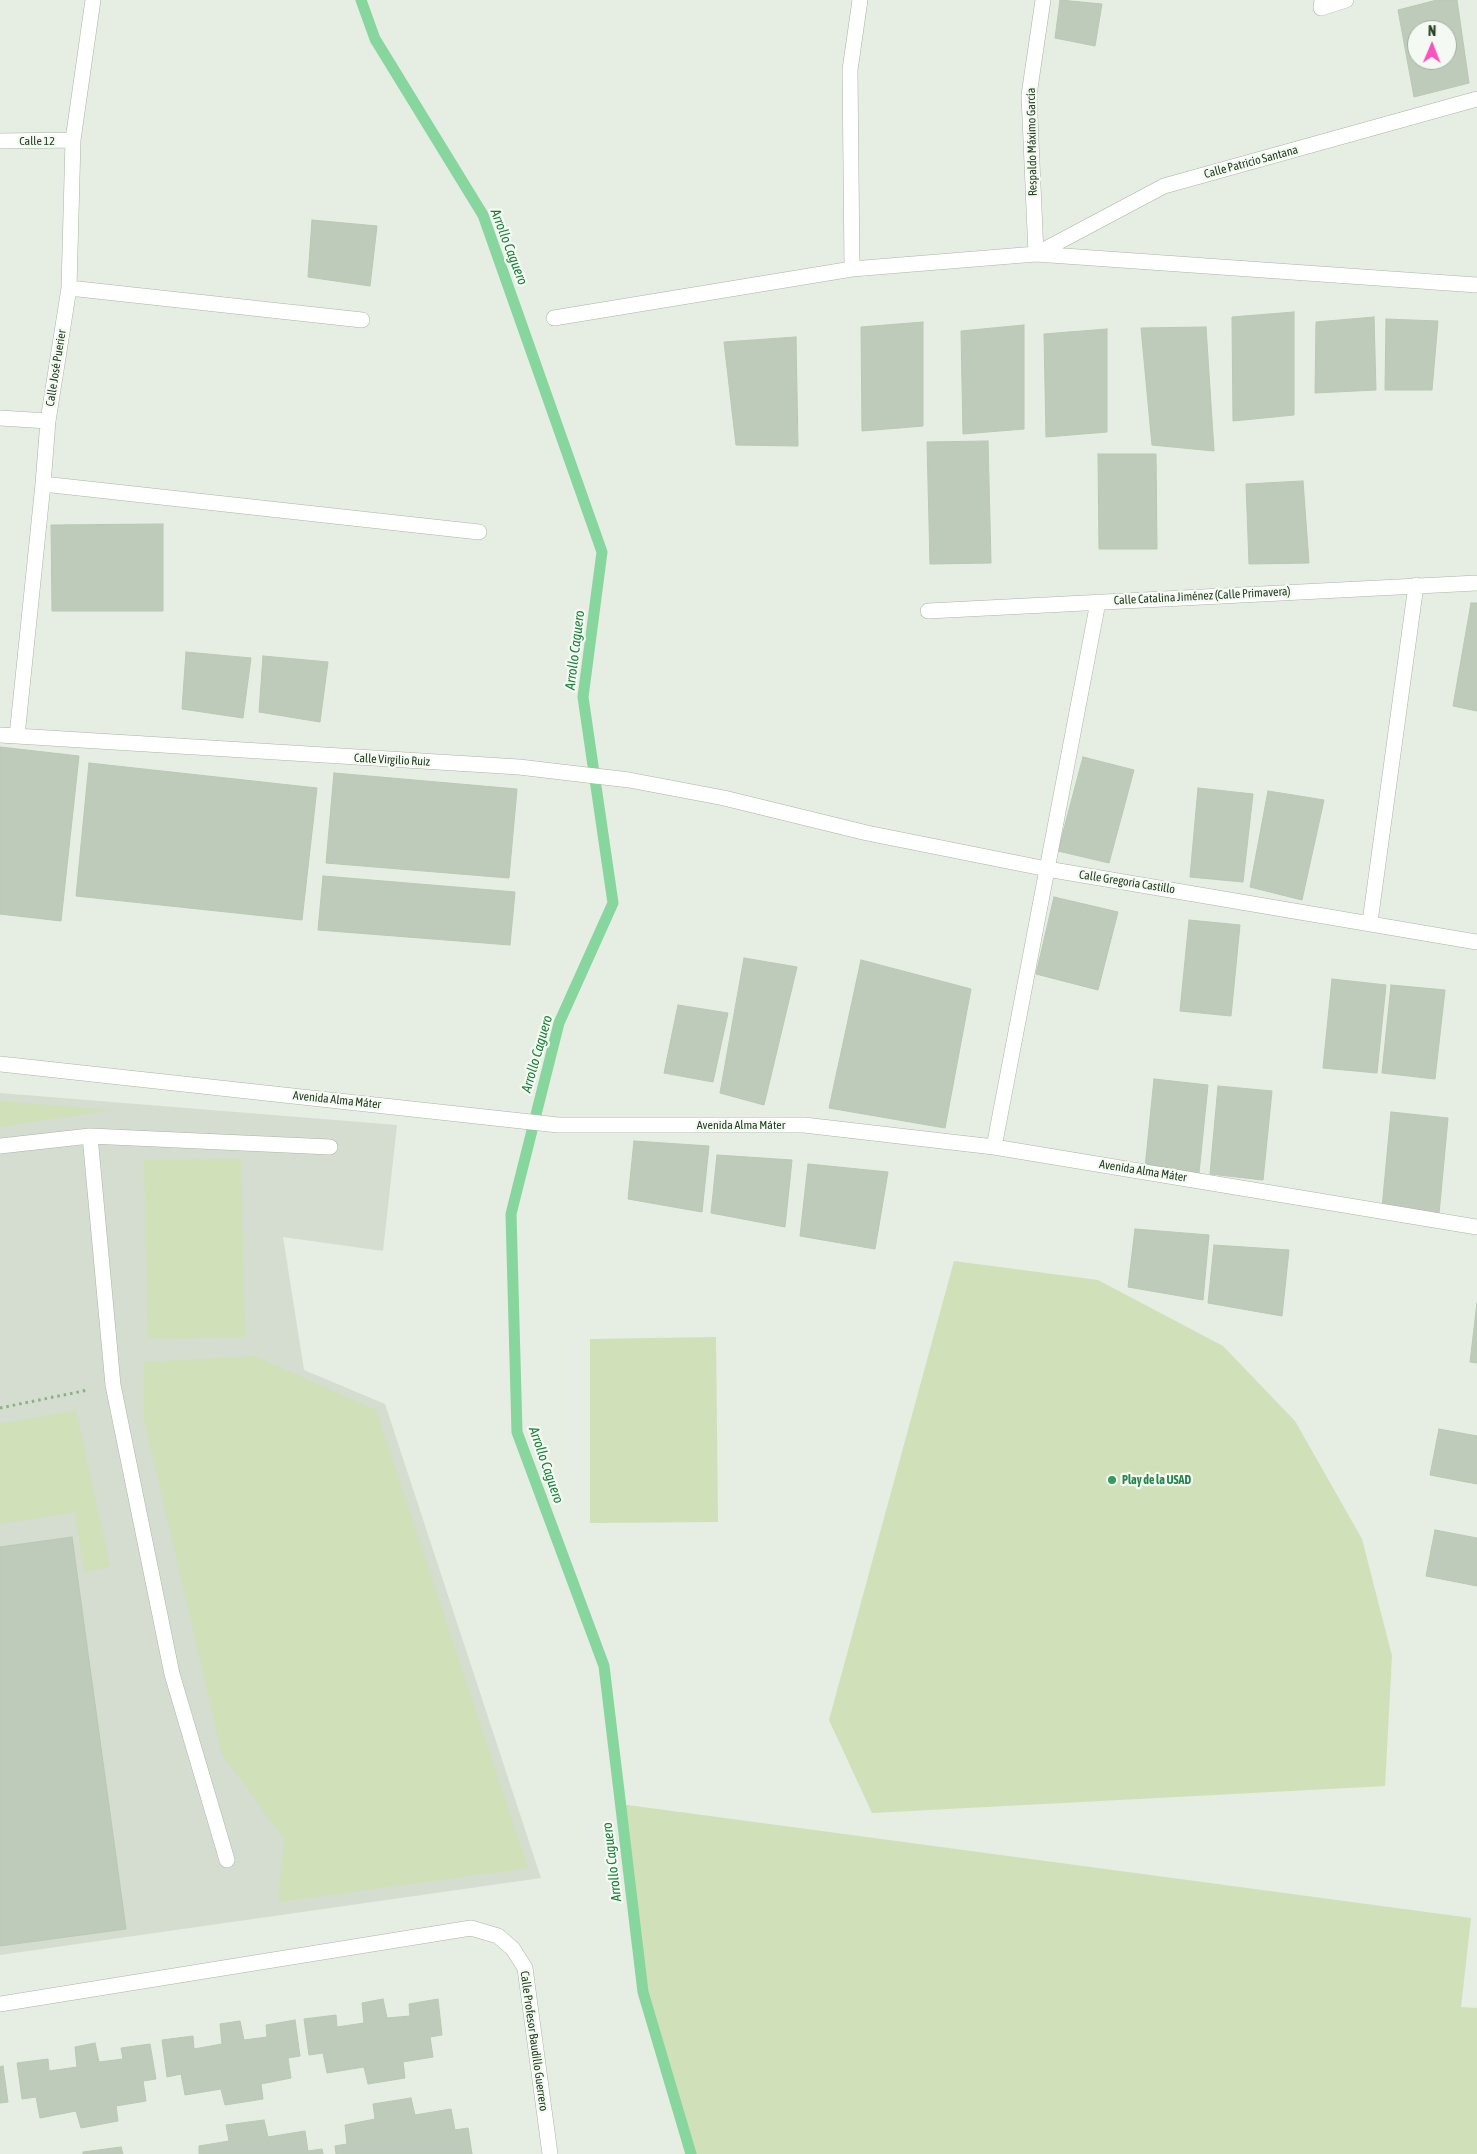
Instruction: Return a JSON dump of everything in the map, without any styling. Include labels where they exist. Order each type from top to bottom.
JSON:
[{"type":"street","name":"Calle José Puerier","points":[[16,736],[48,421],[68,288],[74,140],[93,0]]},
{"type":"street","points":[[852,269],[850,70],[860,0]]},
{"type":"street","name":"Respaldo Máximo García","points":[[1036,254],[1029,95],[1043,0]]},
{"type":"street","points":[[1321,4],[1346,0]]},
{"type":"street","name":"Calle Patricio Santana","points":[[1036,254],[1164,186],[1477,99]]},
{"type":"street","name":"Calle 12","points":[[0,141],[74,140]]},
{"type":"street","points":[[554,318],[852,269],[1036,254],[1477,285]]},
{"type":"street","points":[[68,288],[362,320]]},
{"type":"street","points":[[0,418],[48,421]]},
{"type":"street","points":[[43,484],[479,532]]},
{"type":"street","name":"Calle Catalina Jiménez (Calle Primavera)","points":[[928,611],[1477,583]]},
{"type":"street","points":[[1370,922],[1416,585]]},
{"type":"street","points":[[994,1147],[1098,602]]},
{"type":"street","name":"Calle Virgilio Ruiz","points":[[0,735],[519,767],[629,780],[705,794],[780,812]]},
{"type":"street","name":"Calle Gregoria Castillo","points":[[780,812],[867,833],[1047,869],[1370,922],[1477,942]]},
{"type":"street","name":"Avenida Alma Máter","points":[[0,1064],[558,1125],[804,1125],[994,1147],[1477,1226]]},
{"type":"street","points":[[0,1146],[90,1136],[330,1146]]},
{"type":"street","points":[[90,1136],[113,1385],[172,1674],[228,1860]]},
{"type":"street","name":"Calle Profesor Baudillo Guerrero","points":[[0,2004],[471,1928],[498,1936],[513,1948],[526,1968],[550,2154]]},
{"type":"path","points":[[0,1408],[113,1385]]},
{"type":"shaded area","points":[[0,1093],[397,1125],[383,1251],[283,1237],[304,1370],[385,1404],[541,1878],[0,1955]]},
{"type":"green space","points":[[0,1101],[112,1110],[0,1127]]},
{"type":"green space","points":[[241,1159],[245,1337],[148,1339],[144,1160]]},
{"type":"green space","name":"Play de la USAD","points":[[954,1261],[1098,1280],[1223,1346],[1295,1421],[1362,1539],[1392,1656],[1385,1786],[872,1813],[829,1720]]},
{"type":"green space","points":[[716,1337],[718,1522],[590,1523],[590,1339]]},
{"type":"green space","points":[[255,1356],[376,1410],[528,1868],[278,1902],[284,1839],[222,1754],[144,1419],[144,1362]]},
{"type":"green space","points":[[76,1410],[110,1566],[84,1573],[75,1512],[0,1524],[0,1424]]},
{"type":"green space","points":[[620,1804],[1471,1918],[1461,2007],[1477,2008],[1477,2154],[691,2154],[643,1992]]},
{"type":"building","points":[[1060,0],[1102,4],[1095,46],[1055,38]]},
{"type":"building","points":[[1437,0],[1457,0],[1469,83],[1414,97],[1409,70],[1457,70],[1457,20],[1407,20],[1407,59],[1398,10]]},
{"type":"building","points":[[312,220],[377,226],[370,286],[308,277]]},
{"type":"building","points":[[1294,312],[1294,415],[1233,421],[1232,317]]},
{"type":"building","points":[[1374,317],[1376,390],[1315,393],[1316,322]]},
{"type":"building","points":[[1386,319],[1438,321],[1432,390],[1385,390]]},
{"type":"building","points":[[923,322],[923,426],[862,431],[861,327]]},
{"type":"building","points":[[1024,325],[1024,429],[963,434],[961,331]]},
{"type":"building","points":[[1206,327],[1214,451],[1152,445],[1141,328]]},
{"type":"building","points":[[1107,329],[1107,432],[1046,437],[1044,334]]},
{"type":"building","points":[[796,337],[798,446],[736,445],[724,342]]},
{"type":"building","points":[[988,441],[991,563],[930,564],[927,442]]},
{"type":"building","points":[[1098,454],[1156,454],[1157,549],[1099,549]]},
{"type":"building","points":[[1303,481],[1309,563],[1249,564],[1246,484]]},
{"type":"building","points":[[163,524],[163,611],[52,611],[51,525]]},
{"type":"building","points":[[1471,603],[1477,603],[1477,711],[1453,706]]},
{"type":"building","points":[[186,652],[251,658],[243,718],[182,709]]},
{"type":"building","points":[[263,656],[328,662],[320,722],[259,712]]},
{"type":"building","points":[[0,747],[79,756],[61,921],[0,914]]},
{"type":"building","points":[[1083,757],[1134,770],[1109,863],[1058,851]]},
{"type":"building","points":[[89,763],[317,788],[302,920],[76,896]]},
{"type":"building","points":[[334,773],[517,789],[509,878],[326,863]]},
{"type":"building","points":[[1198,788],[1253,794],[1243,882],[1190,877]]},
{"type":"building","points":[[1268,791],[1324,800],[1302,900],[1250,887]]},
{"type":"building","points":[[323,876],[515,892],[510,945],[318,930]]},
{"type":"building","points":[[1054,897],[1118,912],[1098,990],[1036,974]]},
{"type":"building","points":[[1189,920],[1240,925],[1231,1016],[1180,1011]]},
{"type":"building","points":[[744,958],[797,967],[764,1105],[720,1093]]},
{"type":"building","points":[[861,960],[971,989],[945,1128],[829,1108]]},
{"type":"building","points":[[1332,979],[1386,985],[1377,1073],[1323,1068]]},
{"type":"building","points":[[1391,985],[1445,990],[1435,1079],[1382,1073]]},
{"type":"building","points":[[678,1005],[728,1013],[713,1082],[664,1073]]},
{"type":"building","points":[[1154,1079],[1208,1085],[1199,1173],[1145,1168]]},
{"type":"building","points":[[1218,1086],[1272,1091],[1263,1180],[1210,1174]]},
{"type":"building","points":[[1391,1112],[1448,1118],[1439,1214],[1382,1208]]},
{"type":"building","points":[[634,1141],[709,1146],[702,1212],[628,1199]]},
{"type":"building","points":[[717,1155],[792,1160],[785,1227],[711,1213]]},
{"type":"building","points":[[808,1164],[888,1172],[875,1249],[800,1236]]},
{"type":"building","points":[[1135,1229],[1209,1235],[1203,1300],[1128,1287]]},
{"type":"building","points":[[1214,1245],[1289,1250],[1282,1316],[1208,1303]]},
{"type":"building","points":[[1477,1303],[1477,1363],[1470,1362]]},
{"type":"building","points":[[1439,1429],[1477,1436],[1477,1484],[1430,1475]]},
{"type":"building","points":[[1435,1530],[1477,1538],[1477,1586],[1426,1576]]},
{"type":"building","points":[[72,1537],[126,1929],[0,1946],[0,1547]]},
{"type":"building","points":[[383,1999],[387,2018],[410,2016],[409,2004],[438,1999],[442,2035],[430,2037],[433,2057],[403,2062],[405,2078],[368,2084],[364,2067],[327,2073],[323,2053],[309,2055],[304,2019],[336,2015],[337,2027],[364,2023],[362,2003]]},
{"type":"building","points":[[295,2020],[300,2056],[288,2058],[291,2078],[261,2084],[263,2099],[225,2105],[221,2089],[185,2095],[181,2074],[167,2077],[162,2040],[193,2036],[194,2049],[222,2044],[220,2024],[240,2021],[244,2040],[267,2037],[266,2025]]},
{"type":"building","points":[[95,2043],[99,2062],[123,2059],[121,2048],[150,2044],[156,2079],[143,2081],[146,2101],[116,2106],[118,2121],[81,2128],[76,2111],[40,2118],[36,2097],[22,2099],[17,2063],[48,2059],[49,2071],[77,2067],[75,2047]]},
{"type":"building","points":[[3,2066],[8,2102],[0,2103],[0,2067]]},
{"type":"building","points":[[411,2098],[415,2115],[451,2109],[455,2130],[468,2128],[472,2154],[336,2154],[335,2146],[347,2144],[345,2125],[375,2119],[373,2104]]},
{"type":"building","points":[[264,2120],[268,2137],[305,2131],[308,2151],[322,2149],[323,2154],[199,2154],[199,2146],[229,2141],[226,2125]]},
{"type":"building","points":[[121,2147],[123,2154],[83,2154],[83,2152]]},
{"type":"waterway","name":"Arrollo Caguero","points":[[361,0],[375,39],[483,215],[602,552],[583,697],[613,903],[559,1023],[511,1214],[517,1432],[604,1666],[643,1992],[691,2154]]},
{"type":"place","name":"Play de la USAD","points":[[1112,1480]]}]
